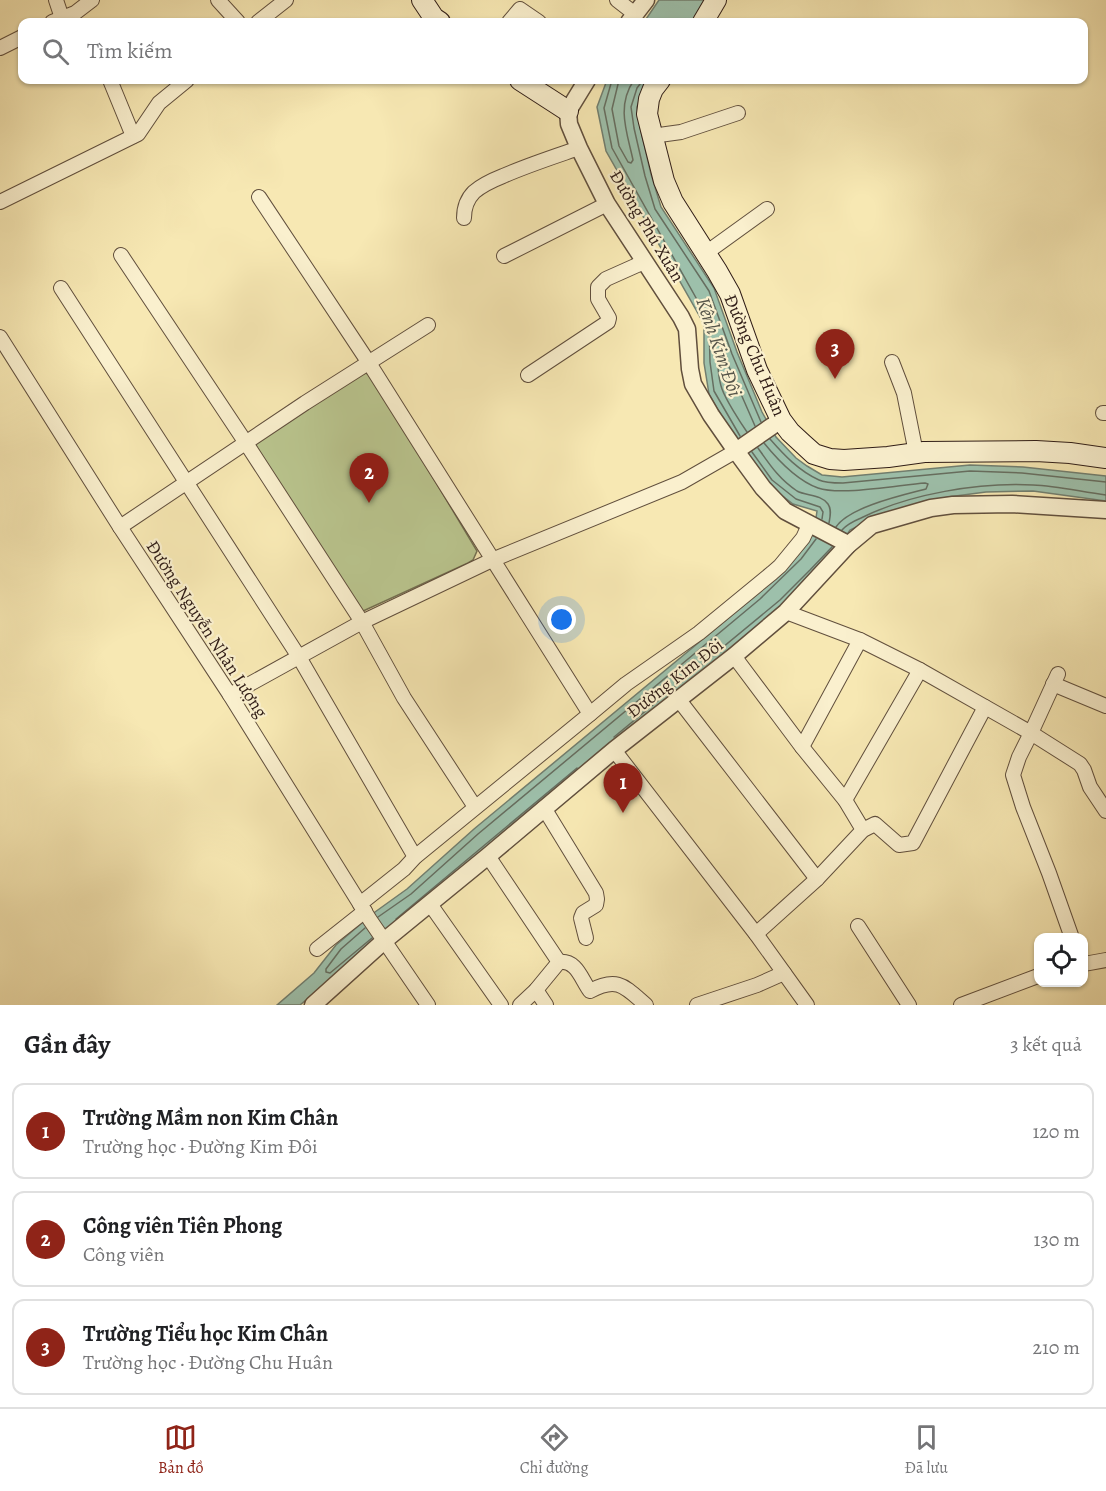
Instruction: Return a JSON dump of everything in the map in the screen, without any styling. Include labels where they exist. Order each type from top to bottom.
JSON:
[{"type":"main road","points":[[422,0],[434,18]]},
{"type":"main road","points":[[705,18],[716,0]]},
{"type":"main road","points":[[526,84],[568,111]]},
{"type":"main road","name":"Đường Chu Huân","points":[[656,84],[652,89],[647,114],[664,181],[673,202],[730,294],[757,370],[780,420],[814,454],[830,459],[859,460],[916,453],[1036,451],[1106,458]]},
{"type":"street","points":[[56,0],[67,18]]},
{"type":"street","points":[[69,18],[92,0]]},
{"type":"street","points":[[218,0],[234,18]]},
{"type":"street","points":[[263,18],[286,0]]},
{"type":"street","points":[[617,0],[631,18]]},
{"type":"street","points":[[633,18],[646,0]]},
{"type":"street","points":[[512,18],[520,9],[533,18]]},
{"type":"street","points":[[0,48],[18,39]]},
{"type":"street","points":[[112,84],[133,136]]},
{"type":"street","points":[[1,198],[138,134],[159,103],[183,84]]},
{"type":"street","points":[[568,111],[585,84]]},
{"type":"street","name":"Đường Phú Xuân","points":[[568,111],[569,124],[579,148],[607,204],[687,329],[693,384],[711,415],[764,488],[785,511],[845,543]]},
{"type":"street","points":[[652,136],[681,132],[738,113]]},
{"type":"street","points":[[464,218],[465,206],[474,191],[533,163],[579,148]]},
{"type":"street","points":[[259,197],[369,363],[590,714]]},
{"type":"street","points":[[504,256],[607,204]]},
{"type":"street","points":[[706,254],[767,209]]},
{"type":"street","points":[[121,255],[246,442],[362,622],[404,698],[475,807]]},
{"type":"street","points":[[528,375],[608,322],[609,318],[598,299],[598,287],[606,279],[644,262]]},
{"type":"street","points":[[61,288],[299,657],[415,857]]},
{"type":"street","points":[[120,527],[246,442],[428,325]]},
{"type":"street","name":"Đường Nguyễn Nhân Lượng","points":[[0,337],[365,912],[428,1005]]},
{"type":"street","points":[[892,362],[904,393],[916,453]]},
{"type":"street","points":[[230,696],[362,622],[492,560],[682,482],[736,451],[780,420]]},
{"type":"street","name":"Đường Kim Đôi","points":[[313,1005],[382,938],[430,904],[614,750],[786,612],[845,543],[873,525],[931,508],[953,505],[1012,504],[1106,510]]},
{"type":"street","points":[[317,949],[365,912],[415,857],[475,807],[626,684],[699,633],[780,566],[803,538],[809,525]]},
{"type":"street","points":[[786,612],[860,640],[920,670],[1031,733],[1080,764],[1090,787],[1106,810]]},
{"type":"street","points":[[802,747],[860,640]]},
{"type":"street","points":[[734,656],[845,801],[863,830]]},
{"type":"street","points":[[845,801],[920,670]]},
{"type":"street","points":[[1070,933],[1012,775],[1055,679],[1106,706]]},
{"type":"street","points":[[679,700],[817,879]]},
{"type":"street","points":[[756,934],[817,879],[863,830],[875,824],[899,845],[913,843],[985,706]]},
{"type":"street","points":[[614,750],[756,934],[807,1005]]},
{"type":"street","points":[[544,808],[596,893],[596,905],[583,913],[581,918],[586,938]]},
{"type":"street","points":[[489,856],[559,962]]},
{"type":"street","points":[[430,904],[501,1005]]},
{"type":"street","points":[[858,926],[909,1005]]},
{"type":"street","points":[[1088,963],[1106,960]]},
{"type":"street","points":[[520,1005],[559,962],[567,961],[574,966],[590,992],[612,983],[622,986],[646,1005]]},
{"type":"street","points":[[698,1005],[757,985],[784,973]]},
{"type":"street","points":[[961,1005],[1034,978]]},
{"type":"street","points":[[536,990],[546,1005]]},
{"type":"green space","points":[[366,373],[374,379],[477,551],[473,560],[468,563],[361,612],[256,446],[257,441]]},
{"type":"water","points":[[659,0],[708,0],[695,18],[647,18]]},
{"type":"water","name":"Kênh Kim Đôi","points":[[606,84],[647,84],[637,107],[651,174],[661,207],[714,288],[762,412],[776,437],[796,458],[822,475],[842,477],[970,465],[1023,467],[1106,476],[1106,501],[1033,491],[986,492],[948,497],[883,514],[850,530],[835,552],[784,604],[300,1005],[277,1005],[314,973],[336,945],[407,889],[474,829],[756,595],[797,555],[816,518],[817,511],[793,504],[767,484],[732,434],[709,394],[704,363],[704,324],[606,151],[597,107]]},
{"type":"place","name":"Trường Tiểu học Kim Chân","points":[[835,379]]},
{"type":"place","name":"Công viên Tiên Phong","points":[[369,503]]},
{"type":"place","name":"Trường Mầm non Kim Chân","points":[[623,813]]}]
